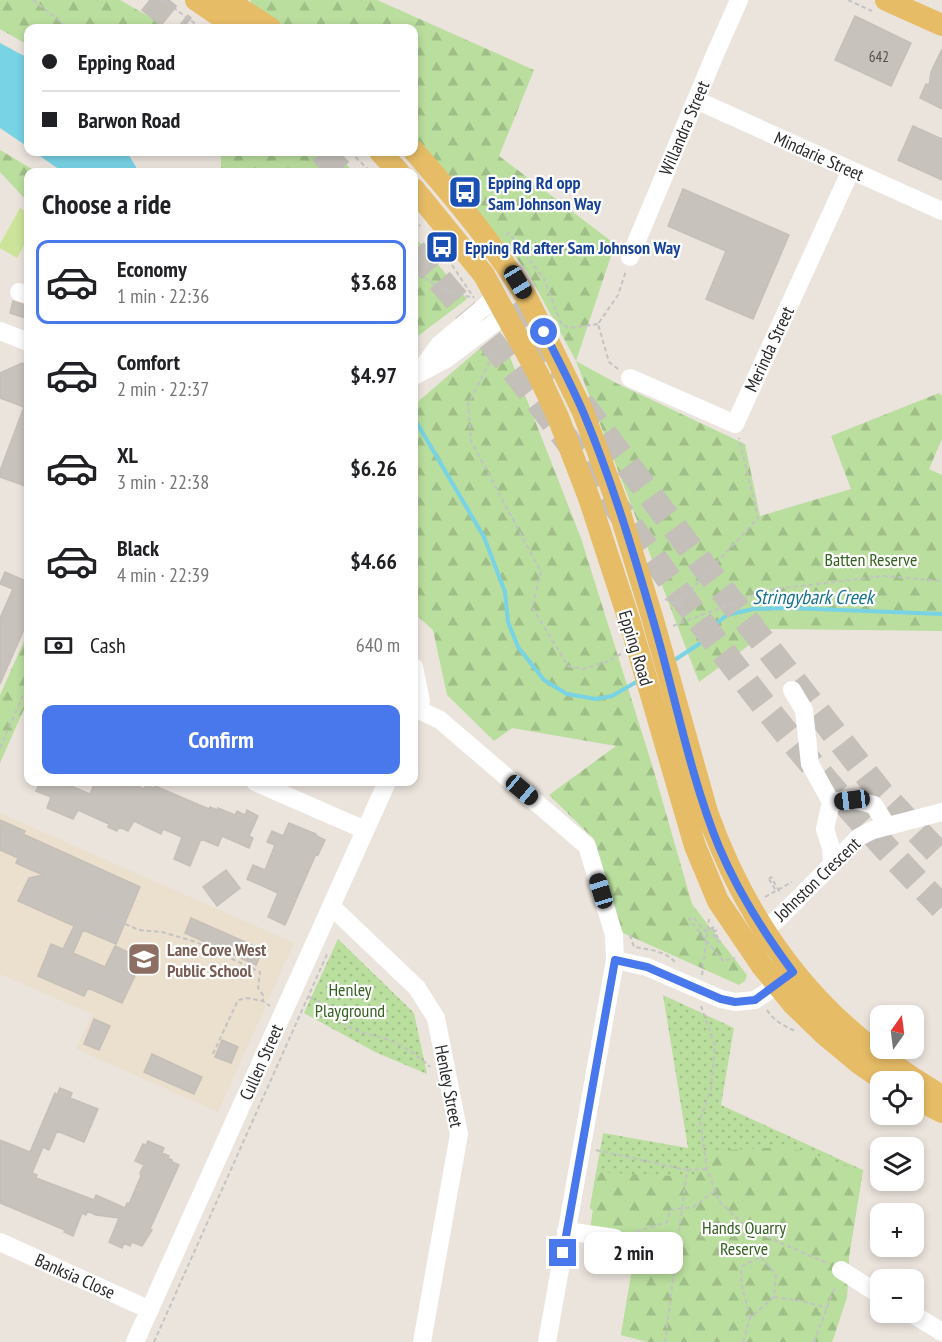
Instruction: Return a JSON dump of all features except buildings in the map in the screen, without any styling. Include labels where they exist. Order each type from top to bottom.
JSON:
[{"type":"main road","points":[[196,0],[231,24]]},
{"type":"main road","points":[[227,0],[264,24]]},
{"type":"main road","points":[[886,0],[942,25]]},
{"type":"main road","points":[[384,156],[395,168]]},
{"type":"main road","name":"Epping Road","points":[[417,156],[477,228],[523,291],[574,392],[595,440],[617,503],[653,620],[696,778],[719,846],[741,892],[763,930],[785,978],[793,1004],[824,1034],[870,1071]]},
{"type":"main road","name":"Epping Road","points":[[418,194],[484,274],[494,311],[538,374],[558,417],[589,498],[631,626],[695,846],[718,901],[762,966],[785,978],[821,1003],[854,1034],[905,1073],[942,1096]]},
{"type":"main road","points":[[494,311],[523,291]]},
{"type":"main road","points":[[924,1103],[942,1112]]},
{"type":"street","name":"Willandra Street","points":[[630,257],[739,0]]},
{"type":"street","name":"Mindarie Street","points":[[696,100],[942,212]]},
{"type":"street","name":"Merinda Street","points":[[735,424],[851,170]]},
{"type":"street","points":[[418,372],[439,345],[494,311]]},
{"type":"street","points":[[0,332],[24,341]]},
{"type":"street","points":[[630,378],[735,424]]},
{"type":"street","points":[[418,686],[421,701],[418,712]]},
{"type":"street","points":[[792,690],[804,710],[810,764],[831,802],[825,829],[831,848],[832,864]]},
{"type":"street","points":[[418,716],[440,720],[587,846],[614,935],[615,960],[547,1342]]},
{"type":"street","points":[[264,786],[365,830]]},
{"type":"street","name":"Cullen Street","points":[[143,1341],[150,1310],[385,786]]},
{"type":"street","points":[[831,802],[852,800],[874,805],[887,826]]},
{"type":"street","name":"Johnston Crescent","points":[[763,930],[780,917],[859,837],[873,830],[942,812]]},
{"type":"street","name":"Henley Street","points":[[331,906],[417,988],[436,1018],[454,1102],[459,1134],[422,1342]]},
{"type":"street","points":[[615,960],[647,967],[721,999],[735,1002],[755,1000],[785,978]]},
{"type":"street","points":[[567,1231],[615,1238]]},
{"type":"street","name":"Banksia Close","points":[[0,1242],[150,1310]]},
{"type":"street","points":[[841,1270],[870,1289]]},
{"type":"street","points":[[924,1321],[942,1332]]},
{"type":"path","points":[[33,0],[64,24]]},
{"type":"path","points":[[160,0],[196,24]]},
{"type":"path","points":[[312,156],[322,168]]},
{"type":"path","points":[[354,156],[367,168]]},
{"type":"path","points":[[505,236],[509,233],[544,279],[561,323],[569,328],[598,324],[618,295],[630,257]]},
{"type":"path","points":[[452,265],[494,311]]},
{"type":"path","points":[[418,272],[456,295],[494,311]]},
{"type":"path","points":[[494,311],[468,405],[471,441],[541,572],[532,608],[568,666],[583,669],[622,654]]},
{"type":"path","points":[[598,324],[609,362],[630,378]]},
{"type":"path","points":[[735,424],[759,518],[678,604],[683,609],[682,621],[767,590],[884,576],[942,581]]},
{"type":"path","points":[[0,748],[24,693]]},
{"type":"path","points":[[776,891],[769,879],[771,877],[782,896]]},
{"type":"path","points":[[92,909],[139,930],[162,932],[196,942],[260,972],[258,988],[263,995],[262,1001]]},
{"type":"path","points":[[701,976],[709,919]]},
{"type":"path","points":[[712,928],[720,941],[718,942],[712,933]]},
{"type":"path","points":[[143,1341],[331,947]]},
{"type":"path","points":[[309,997],[335,1008],[336,1016],[351,1030],[387,1040],[410,1051],[430,1066],[432,1076]]},
{"type":"path","points":[[213,1054],[238,1000],[247,998],[262,1001],[283,1013]]},
{"type":"path","points":[[709,1008],[701,1005],[715,1047],[711,1089],[700,1120],[707,1169],[719,1201],[747,1228],[841,1270],[814,1342]]},
{"type":"path","points":[[761,1014],[768,1012]]},
{"type":"path","points":[[581,1147],[687,1170],[707,1169]]},
{"type":"path","points":[[665,1342],[687,1170]]},
{"type":"path","points":[[615,1238],[667,1222],[670,1210],[693,1208],[715,1191]]},
{"type":"path","points":[[743,1342],[750,1318],[741,1282],[742,1266],[761,1257],[776,1274],[774,1297],[750,1318]]},
{"type":"path","points":[[774,1297],[828,1308]]},
{"type":"shaded area","name":"Lane Cove West Public School","points":[[0,813],[294,943],[218,1112],[76,1049],[92,1014],[0,974]]},
{"type":"green space","points":[[0,0],[120,0],[162,24],[24,24],[24,43],[0,29]]},
{"type":"green space","points":[[251,0],[377,0],[534,70],[499,156],[615,244],[576,361],[527,271],[418,142],[418,24],[279,24],[250,4]]},
{"type":"green space","points":[[0,150],[30,168],[24,168],[24,198],[0,172]]},
{"type":"green space","points":[[221,156],[338,156],[350,168],[221,168]]},
{"type":"green space","points":[[20,208],[24,210],[24,245],[17,258],[0,248]]},
{"type":"green space","points":[[418,241],[467,299],[418,336]]},
{"type":"green space","points":[[505,344],[581,538],[653,768],[692,904],[747,975],[745,981],[739,985],[621,932],[594,839],[549,795],[616,746],[512,728],[494,741],[447,695],[433,630],[418,617],[418,402],[484,345]]},
{"type":"green space","name":"Batten Reserve","points":[[576,361],[616,383],[745,444],[760,516],[851,489],[831,436],[939,393],[942,396],[942,439],[929,469],[942,475],[942,631],[771,629],[699,682]]},
{"type":"green space","points":[[24,641],[24,709],[0,763],[0,695]]},
{"type":"green space","name":"Henley Playground","points":[[338,939],[414,1013],[427,1074],[375,1052],[304,1013]]},
{"type":"green space","name":"Hands Quarry Reserve","points":[[663,995],[734,1028],[721,1105],[863,1170],[849,1256],[847,1297],[832,1342],[646,1342],[646,1340],[621,1335],[634,1258],[587,1249],[593,1211],[590,1208],[603,1133],[688,1148]]},
{"type":"green space","name":"Hands Quarry Reserve","points":[[787,1147],[863,1170],[849,1256],[847,1297],[832,1342],[647,1342],[621,1335],[634,1258],[587,1249],[596,1172],[693,1177],[706,1151]]},
{"type":"water","points":[[0,43],[24,56],[24,144],[0,128]]},
{"type":"water","points":[[40,156],[129,156],[137,168],[57,168]]},
{"type":"waterway","name":"Stringybark Creek","points":[[418,425],[484,537],[505,592],[508,622],[518,647],[544,680],[567,694],[596,699],[612,696],[638,681]]},
{"type":"waterway","name":"Stringybark Creek","points":[[673,661],[699,644],[712,627],[727,615],[753,609],[790,608],[942,614]]},
{"type":"tunnel","points":[[149,0],[179,24]]},
{"type":"tunnel","points":[[326,156],[337,168]]},
{"type":"tunnel","points":[[418,256],[500,353],[541,406],[740,674],[812,765],[942,907]]},
{"type":"tunnel","points":[[507,309],[559,374]]},
{"type":"tunnel","points":[[581,403],[699,560],[881,793],[942,857]]},
{"type":"place","name":"Epping Rd opp Sam Johnson Way","points":[[465,192]]},
{"type":"place","name":"Epping Rd after Sam Johnson Way","points":[[442,247]]},
{"type":"place","name":"Lane Cove West Public School","points":[[144,959]]},
{"type":"route","points":[[544,332],[595,440],[617,503],[653,620],[696,778],[719,846],[741,892],[772,944],[793,972],[755,1000],[735,1002],[721,999],[647,967],[615,960],[563,1253]]}]
